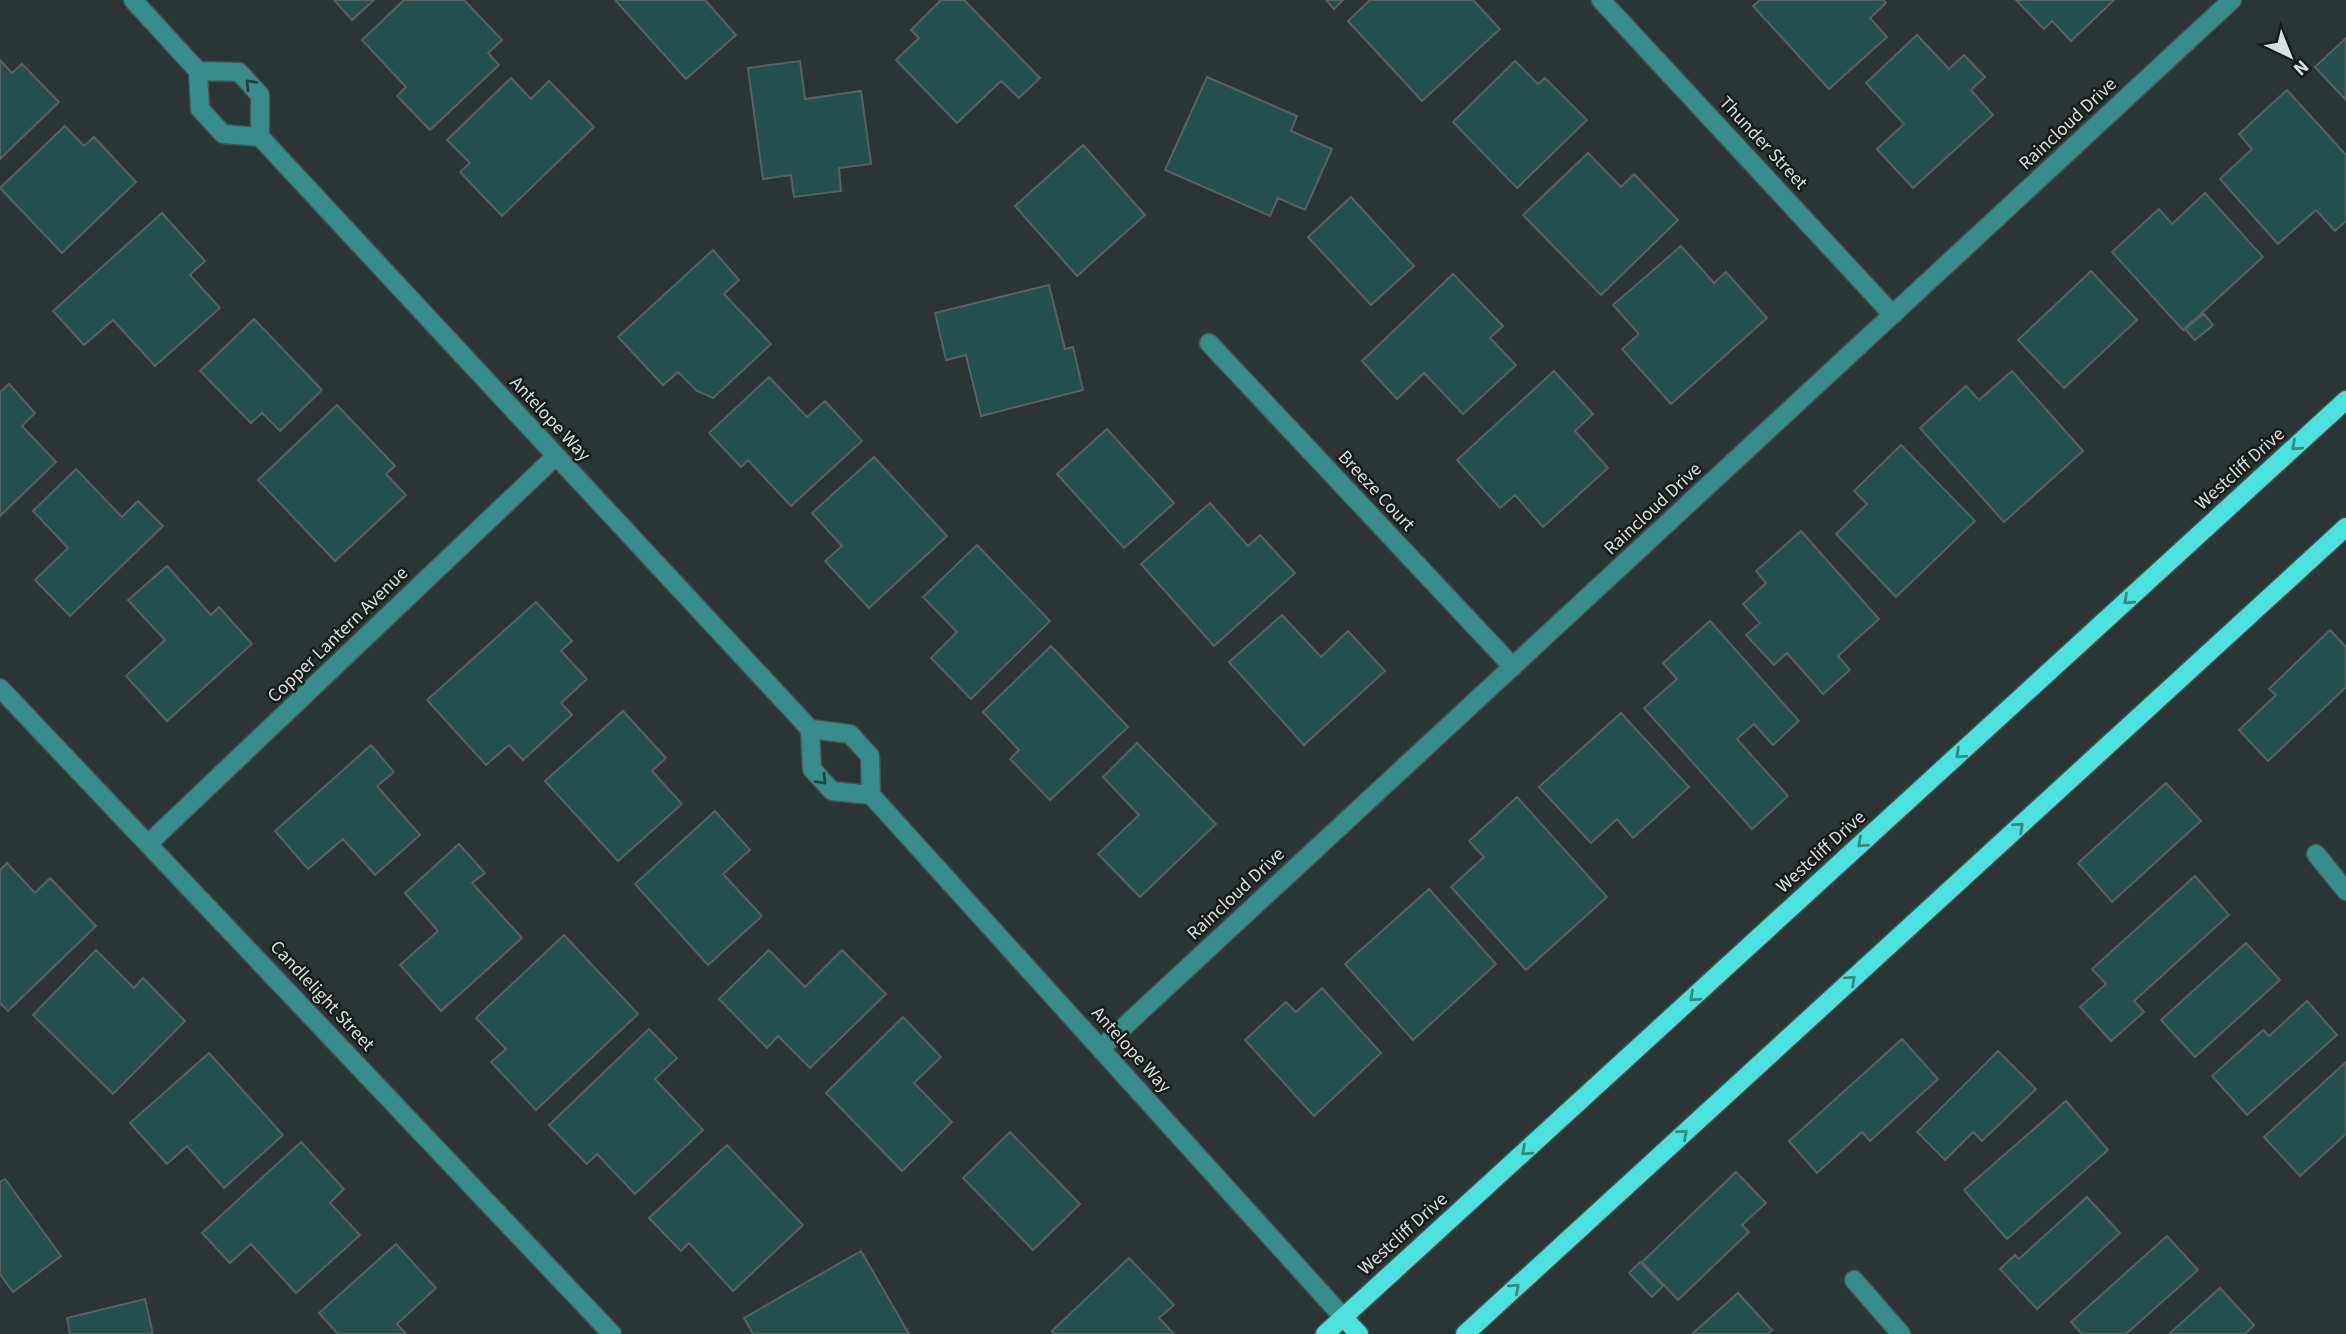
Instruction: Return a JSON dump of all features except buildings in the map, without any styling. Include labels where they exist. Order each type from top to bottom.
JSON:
[{"type":"main road","name":"Westcliff Drive","points":[[1325,1334],[2346,400]]},
{"type":"main road","points":[[1465,1334],[2346,527]]},
{"type":"main road","name":"Antelope Way","points":[[1343,1317],[1359,1334]]},
{"type":"street","points":[[133,0],[198,71],[200,108],[207,117],[223,134],[260,137],[260,95],[239,72],[198,71]]},
{"type":"street","name":"Thunder Street","points":[[1601,0],[1893,315]]},
{"type":"street","name":"Raincloud Drive","points":[[1101,1048],[2232,0]]},
{"type":"street","name":"Antelope Way","points":[[260,137],[810,729]]},
{"type":"street","name":"Breeze Court","points":[[1209,343],[1513,667]]},
{"type":"street","name":"Copper Lantern Avenue","points":[[149,844],[556,456]]},
{"type":"street","name":"Candlelight Street","points":[[0,688],[612,1334]]},
{"type":"street","points":[[810,729],[850,734],[863,748],[870,756],[871,795],[832,791],[818,777],[812,769],[810,729]]},
{"type":"street","name":"Antelope Way","points":[[871,795],[1343,1317]]},
{"type":"street","points":[[2316,854],[2346,891]]},
{"type":"street","points":[[1854,1280],[1901,1334]]}]
